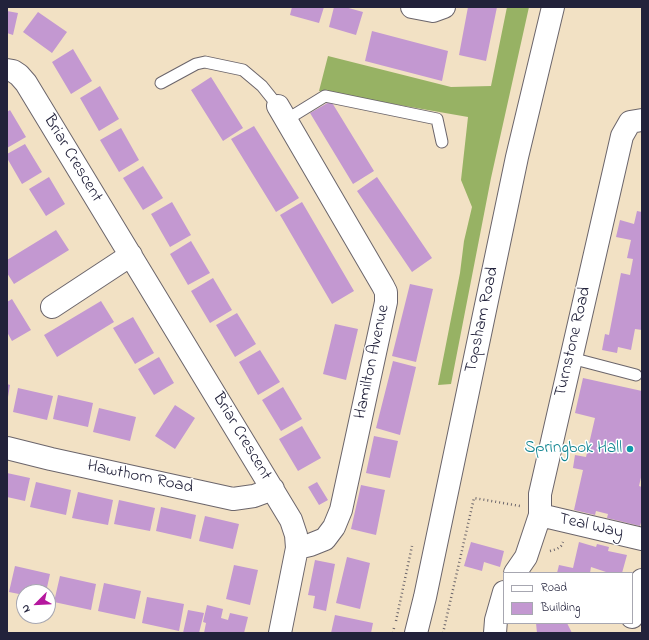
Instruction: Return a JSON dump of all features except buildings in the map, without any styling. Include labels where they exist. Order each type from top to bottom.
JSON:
[{"type":"street","points":[[412,7],[432,11],[444,7]]},
{"type":"street","name":"Topsham Road","points":[[416,633],[425,597],[517,157],[553,7]]},
{"type":"street","name":"Briar Crescent","points":[[7,70],[13,71],[19,75],[26,83],[291,520],[296,534],[296,548],[280,633]]},
{"type":"street","name":"Hamilton Avenue","points":[[282,113],[384,286],[386,292],[386,302],[342,510],[334,527],[325,539],[310,545],[296,548]]},
{"type":"street","name":"Turnstone Road","points":[[516,572],[526,557],[540,512],[540,494],[622,136],[630,122],[642,120]]},
{"type":"street","points":[[52,307],[131,255]]},
{"type":"street","name":"Hawthorn Road","points":[[7,448],[233,499],[254,496],[273,489]]},
{"type":"street","name":"Teal Way","points":[[540,512],[642,539]]},
{"type":"street","points":[[633,614],[642,580]]},
{"type":"street","points":[[495,633],[496,620],[503,596]]},
{"type":"lane","points":[[161,83],[196,64],[205,62],[243,70],[262,86],[282,113],[325,96],[437,119],[442,142]]},
{"type":"lane","points":[[570,358],[636,375]]},
{"type":"path","points":[[443,633],[474,498],[540,512]]},
{"type":"green space","points":[[507,7],[529,7],[491,178],[451,384],[438,385],[460,273],[464,241],[472,207],[461,180],[468,117],[319,91],[328,56],[451,87],[491,86]]},
{"type":"place","name":"Springbok Hall","points":[[630,449]]}]
